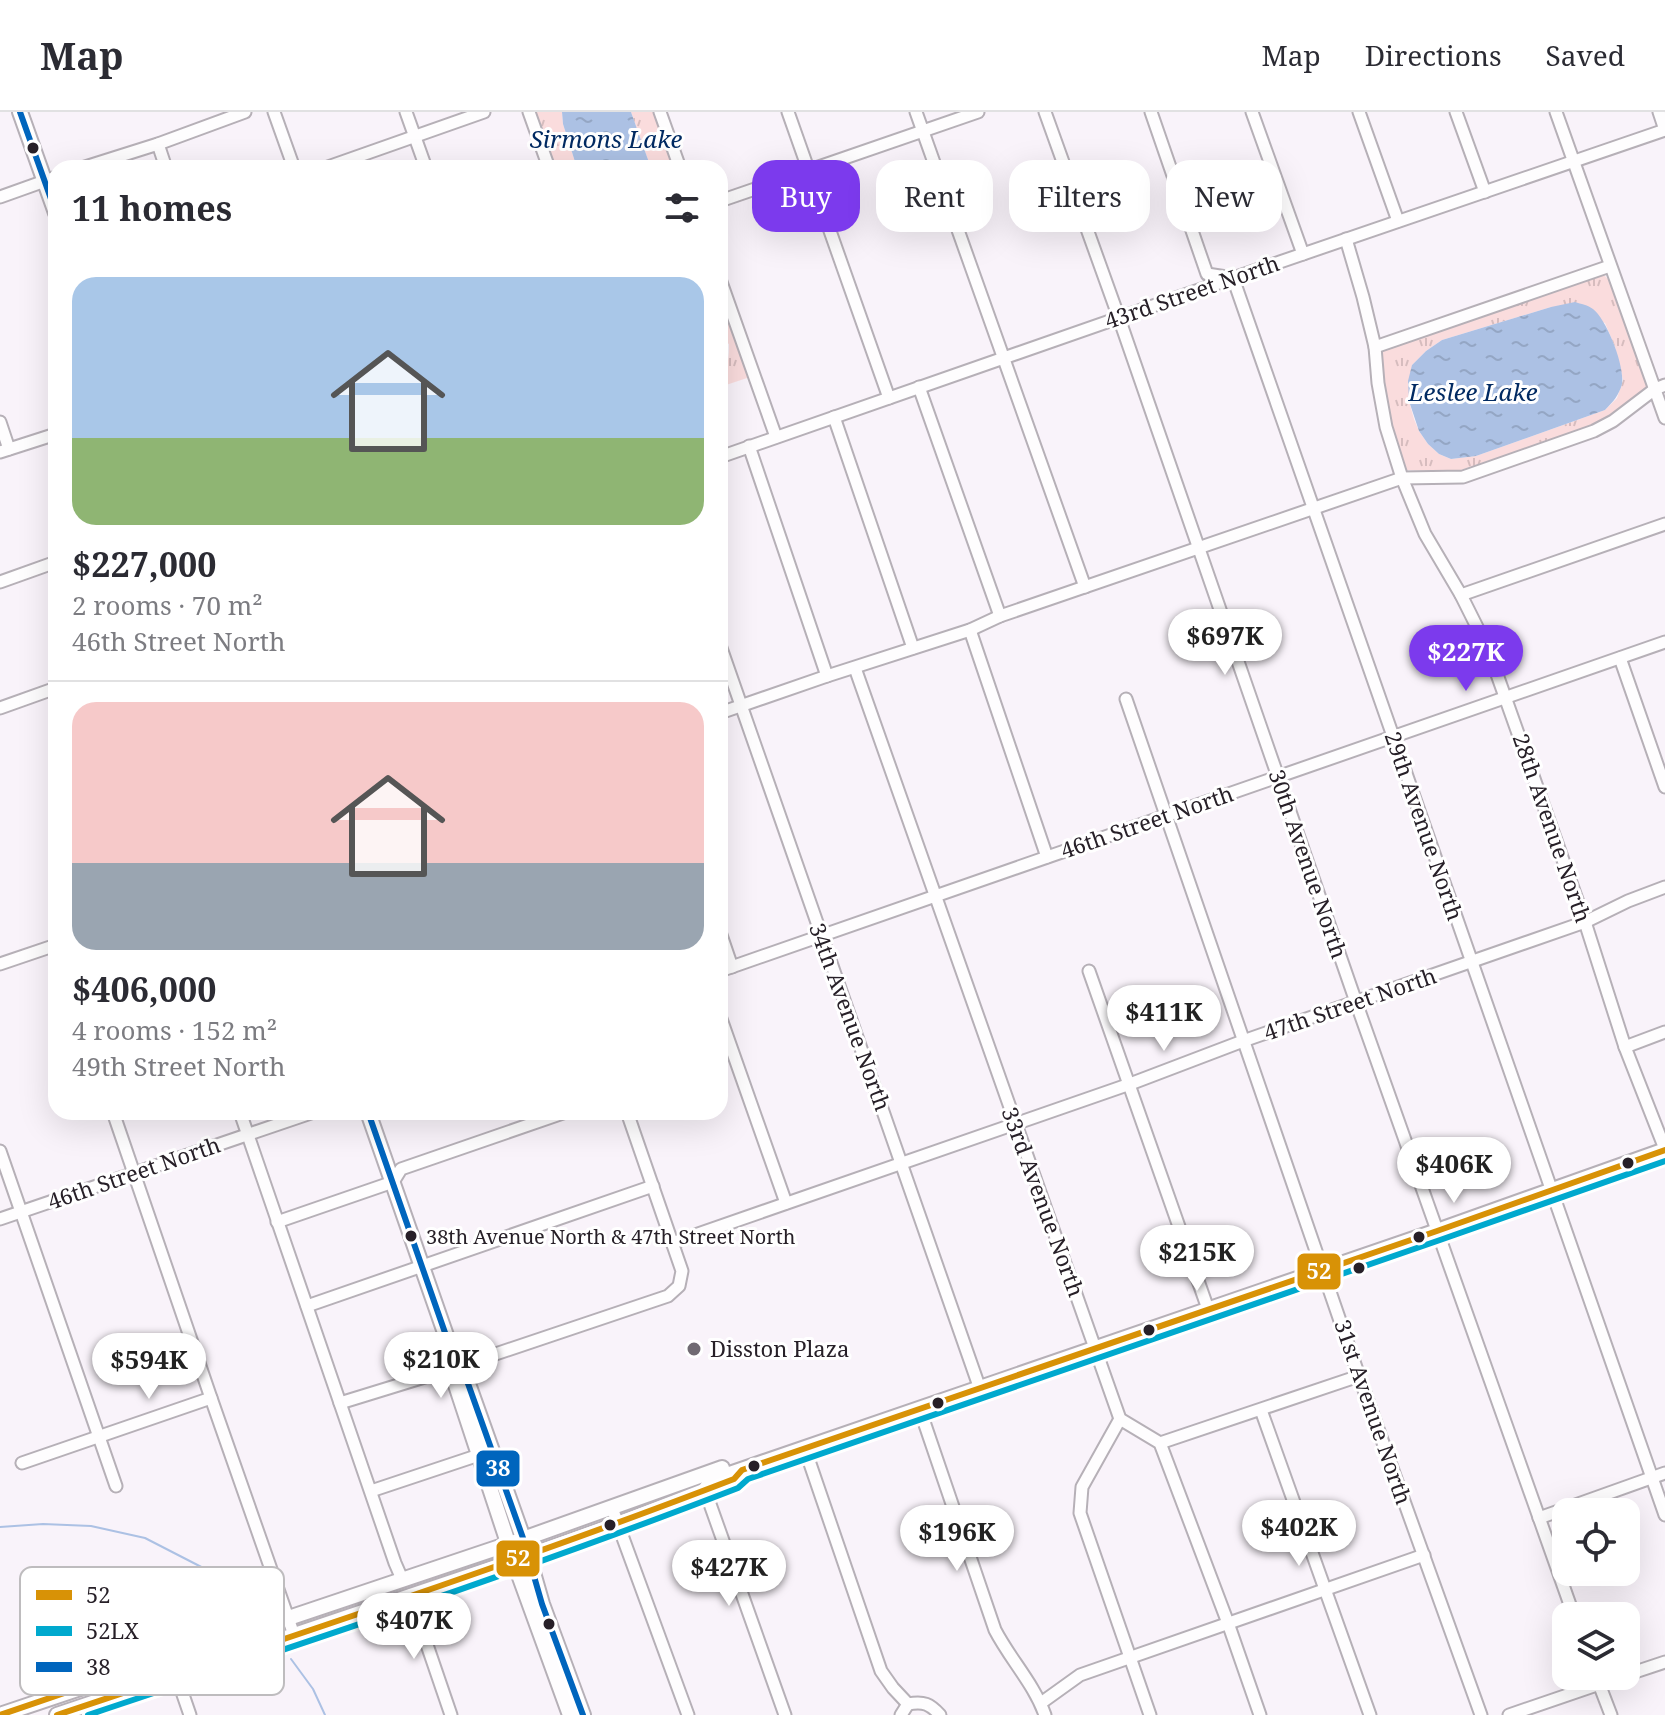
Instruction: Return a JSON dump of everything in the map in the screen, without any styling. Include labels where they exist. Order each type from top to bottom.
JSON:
[{"type":"main road","points":[[20,112],[48,175]]},
{"type":"main road","points":[[371,1120],[457,1367],[466,1378],[570,1715]]},
{"type":"main road","points":[[284,1638],[618,1524],[734,1479],[742,1470],[1437,1231],[1665,1149]]},
{"type":"main road","points":[[457,1367],[455,1382],[479,1455],[516,1541]]},
{"type":"main road","points":[[284,1619],[729,1465],[742,1470]]},
{"type":"main road","points":[[684,1481],[705,1490]]},
{"type":"main road","points":[[521,1558],[542,1604],[583,1715]]},
{"type":"main road","points":[[5,1714],[59,1695]]},
{"type":"main road","points":[[66,1713],[118,1695]]},
{"type":"street","points":[[107,160],[245,112]]},
{"type":"street","points":[[274,112],[291,160]]},
{"type":"street","points":[[406,112],[423,160]]},
{"type":"street","points":[[348,160],[484,112]]},
{"type":"street","points":[[529,112],[546,160]]},
{"type":"street","points":[[660,112],[677,160]]},
{"type":"street","points":[[788,112],[805,160]]},
{"type":"street","points":[[916,112],[1085,587]]},
{"type":"street","points":[[841,160],[978,112]]},
{"type":"street","name":"30th Avenue North","points":[[1045,112],[1569,1602]]},
{"type":"street","points":[[1151,112],[1207,274],[1233,278]]},
{"type":"street","points":[[1252,112],[1303,254]]},
{"type":"street","points":[[1359,112],[1398,221]]},
{"type":"street","points":[[1456,112],[1485,192]]},
{"type":"street","points":[[1556,112],[1610,266],[1660,387],[1665,418]]},
{"type":"street","points":[[1659,112],[1665,130]]},
{"type":"street","name":"43rd Street North","points":[[728,454],[1665,130]]},
{"type":"street","points":[[158,144],[163,160]]},
{"type":"street","points":[[0,197],[48,180]]},
{"type":"street","points":[[728,198],[752,190]]},
{"type":"street","points":[[830,232],[889,398]]},
{"type":"street","name":"28th Avenue North","points":[[1346,239],[1375,347],[1386,427],[1402,478],[1425,534],[1488,649],[1585,922],[1625,1047],[1665,1149]]},
{"type":"street","points":[[1375,347],[1610,266]]},
{"type":"street","name":"29th Avenue North","points":[[1233,278],[1665,1515]]},
{"type":"street","points":[[728,302],[776,437]]},
{"type":"street","points":[[919,387],[1000,616]]},
{"type":"street","points":[[728,710],[970,630],[1000,616],[1402,478],[1463,477],[1613,421],[1660,387]]},
{"type":"street","points":[[834,417],[913,648]]},
{"type":"street","points":[[0,422],[5,451],[48,437]]},
{"type":"street","points":[[749,446],[827,676]]},
{"type":"street","points":[[1461,595],[1665,524]]},
{"type":"street","points":[[0,582],[48,565]]},
{"type":"street","points":[[970,630],[1047,857]]},
{"type":"street","name":"46th Street North","points":[[728,968],[1665,642]]},
{"type":"street","points":[[1620,658],[1665,787]]},
{"type":"street","name":"34th Avenue North","points":[[728,668],[980,1389]]},
{"type":"street","name":"33rd Avenue North","points":[[855,668],[1120,1419]]},
{"type":"street","points":[[0,708],[48,691]]},
{"type":"street","name":"31st Avenue North","points":[[1126,699],[1359,1376],[1481,1715]]},
{"type":"street","name":"47th Street North","points":[[672,1243],[1585,922],[1665,887]]},
{"type":"street","points":[[0,964],[48,948]]},
{"type":"street","points":[[728,955],[732,967]]},
{"type":"street","points":[[1089,971],[1208,1309]]},
{"type":"street","points":[[1625,1047],[1665,1032]]},
{"type":"street","points":[[728,1039],[786,1203]]},
{"type":"street","points":[[116,1120],[270,1567]]},
{"type":"street","points":[[243,1120],[402,1579]]},
{"type":"street","name":"46th Street North","points":[[0,1219],[290,1120]]},
{"type":"street","points":[[277,1222],[393,1182],[401,1169],[543,1120]]},
{"type":"street","points":[[340,1403],[668,1296],[679,1286],[682,1271],[630,1120]]},
{"type":"street","points":[[0,1151],[116,1486]]},
{"type":"street","points":[[307,1306],[653,1186]]},
{"type":"street","points":[[1160,1443],[1359,1376]]},
{"type":"street","points":[[22,1463],[211,1398]]},
{"type":"street","points":[[920,1410],[995,1630],[1041,1703],[1045,1715]]},
{"type":"street","points":[[1261,1410],[1370,1715]]},
{"type":"street","points":[[1150,1715],[1080,1513],[1082,1487],[1120,1419],[1160,1443],[1168,1459],[1260,1715]]},
{"type":"street","points":[[805,1449],[881,1671],[908,1704]]},
{"type":"street","points":[[371,1491],[479,1455]]},
{"type":"street","points":[[1539,1518],[1665,1473]]},
{"type":"street","points":[[705,1490],[785,1715]]},
{"type":"street","points":[[612,1508],[688,1715]]},
{"type":"street","points":[[1041,1703],[1080,1675],[1424,1555]]},
{"type":"street","points":[[410,1595],[451,1715]]},
{"type":"street","points":[[284,1607],[294,1635]]},
{"type":"street","points":[[1640,1671],[1665,1662]]},
{"type":"street","points":[[1509,1715],[1573,1690]]},
{"type":"street","points":[[1602,1690],[1611,1715]]},
{"type":"street","points":[[183,1695],[190,1715]]},
{"type":"street","points":[[901,1715],[908,1704],[922,1702],[932,1706],[940,1715]]},
{"type":"green space","points":[[535,112],[562,112],[574,160],[552,160]]},
{"type":"green space","points":[[631,112],[655,112],[672,160],[648,160]]},
{"type":"green space","points":[[1597,275],[1605,276],[1647,387],[1604,421],[1590,427],[1455,472],[1406,470],[1389,418],[1380,352]],"holes":[[[1551,307],[1605,323],[1623,380],[1617,398],[1605,410],[1476,456],[1451,459],[1439,454],[1419,431],[1409,401],[1412,365],[1442,340]]]},
{"type":"green space","points":[[728,316],[750,377],[728,384],[728,361]]},
{"type":"water","name":"Sirmons Lake","points":[[562,112],[631,112],[648,160],[574,160]]},
{"type":"water","name":"Leslee Lake","points":[[1575,302],[1591,308],[1598,315],[1618,355],[1622,384],[1605,410],[1476,456],[1451,459],[1428,444],[1419,431],[1409,401],[1408,381],[1412,365],[1426,351],[1442,340]]},
{"type":"waterway","points":[[0,1527],[43,1524],[91,1526],[145,1538],[201,1567]]},
{"type":"waterway","points":[[291,1659],[313,1689],[325,1715]]},
{"type":"transit line","name":"38","points":[[20,112],[48,191]]},
{"type":"transit line","name":"38","points":[[371,1120],[457,1367],[466,1378],[583,1715]]},
{"type":"transit line","name":"52","points":[[284,1639],[650,1511],[734,1479],[742,1470],[1665,1150]]},
{"type":"transit line","name":"52LX","points":[[284,1649],[658,1519],[738,1488],[748,1479],[1665,1161]]},
{"type":"transit line","name":"52","points":[[0,1715],[59,1695]]},
{"type":"transit line","name":"52","points":[[57,1715],[117,1695]]},
{"type":"transit line","name":"52LX","points":[[88,1715],[148,1695]]},
{"type":"place","name":"38th Avenue North & 47th Street North","points":[[411,1236]]},
{"type":"place","name":"Disston Plaza","points":[[694,1349]]}]
